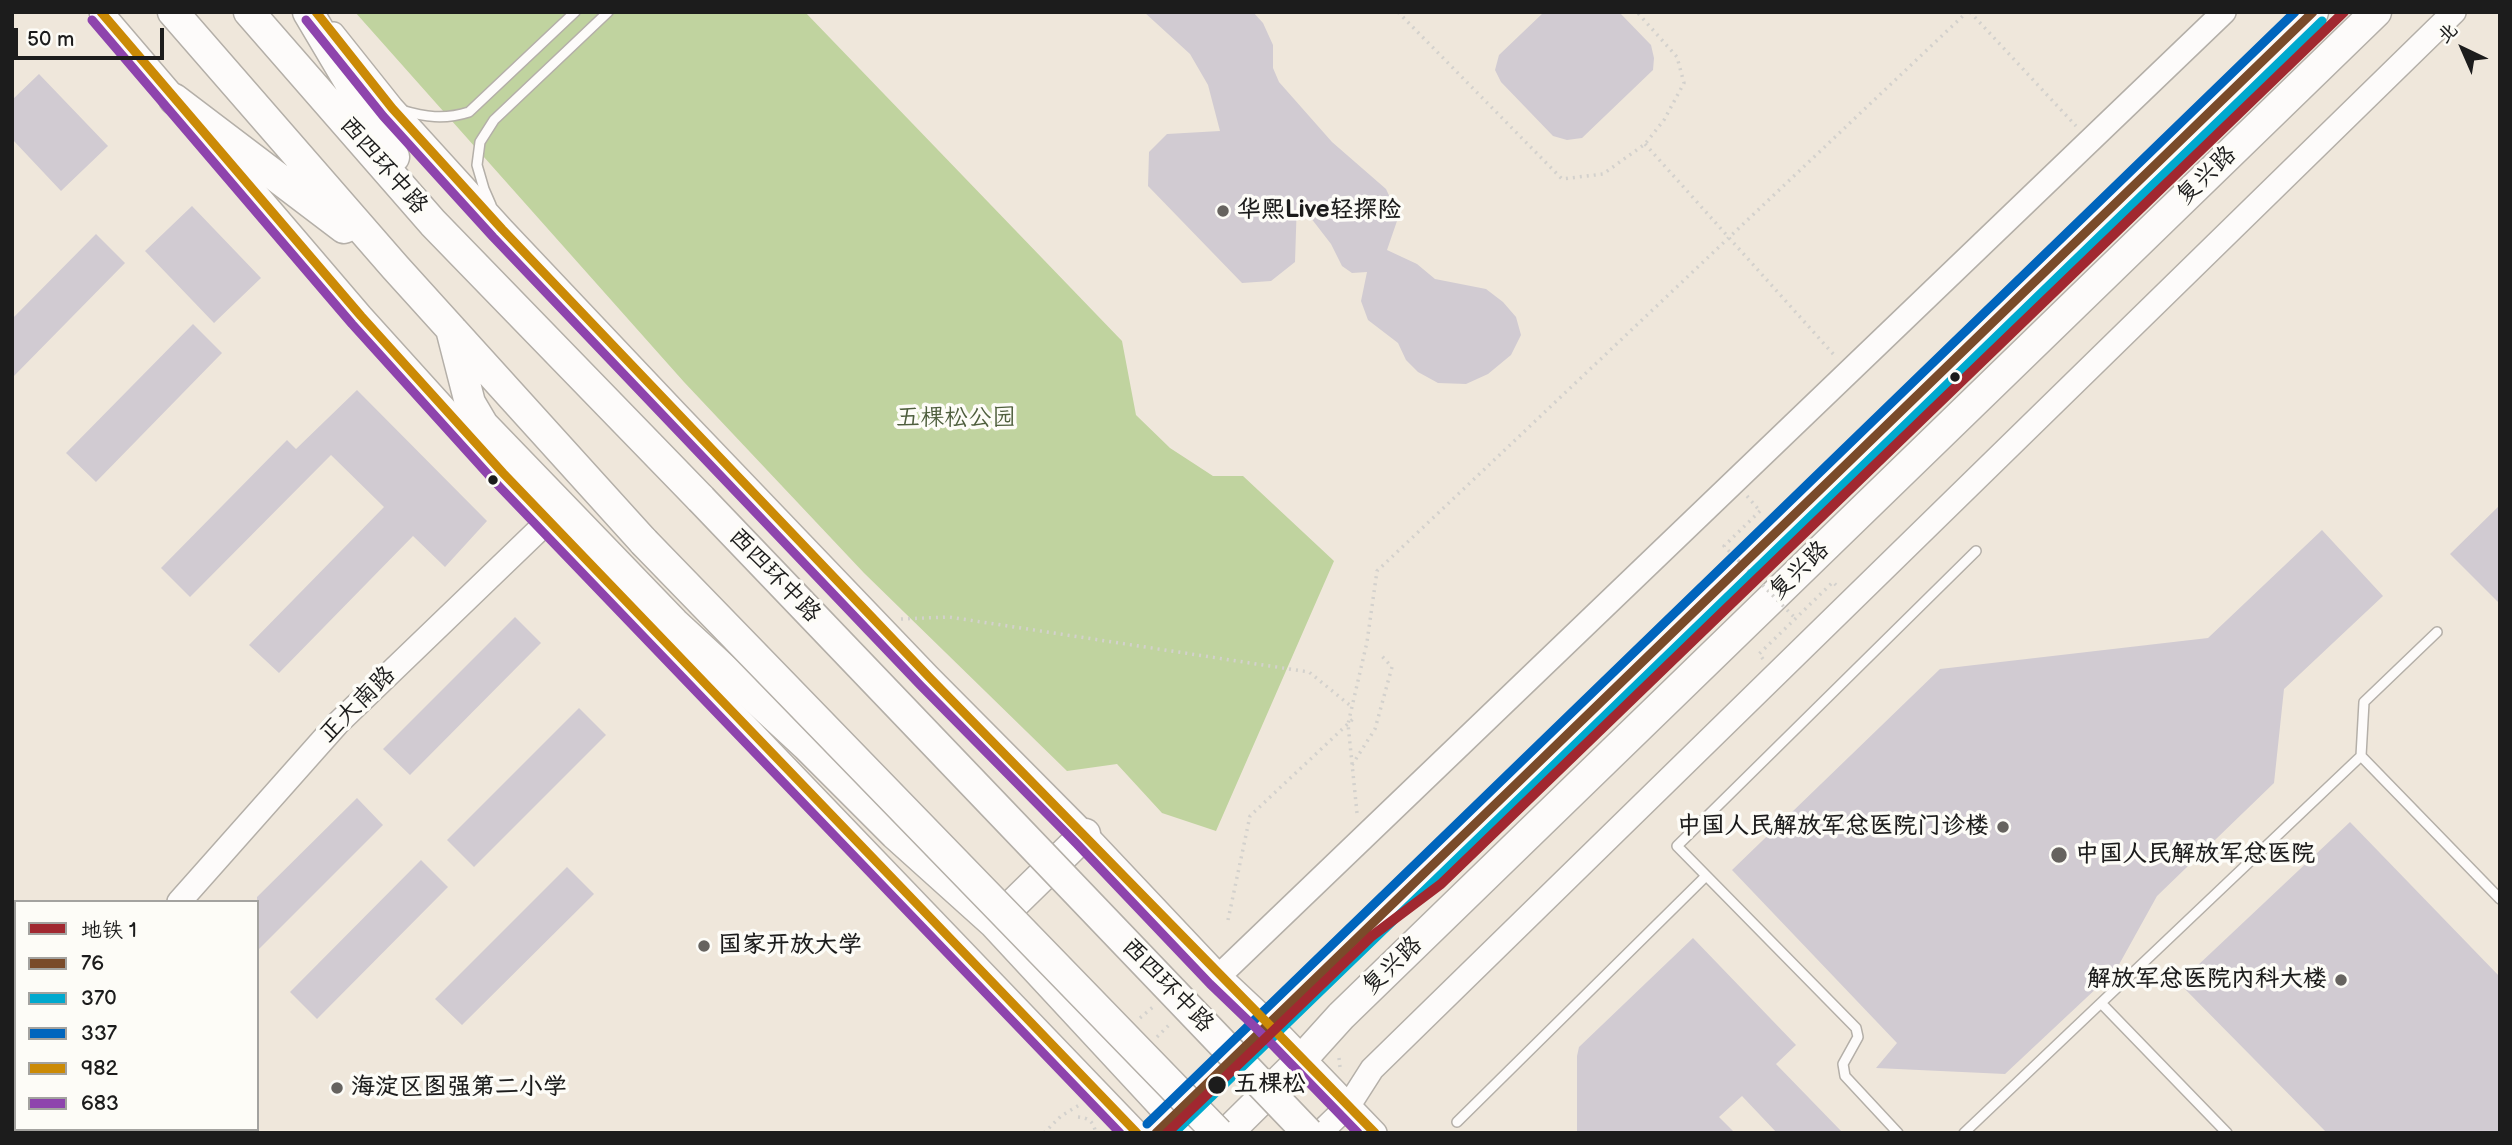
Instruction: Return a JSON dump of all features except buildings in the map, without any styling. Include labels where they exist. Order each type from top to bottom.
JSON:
[{"type":"highway","points":[[173,12],[451,329],[644,542],[1218,1133]]},
{"type":"highway","name":"西四环中路","points":[[249,12],[433,223],[1308,1133]]},
{"type":"highway","points":[[307,12],[433,223]]},
{"type":"highway","name":"复兴路","points":[[1170,1127],[1268,1022],[1715,594],[1853,456],[2313,12]]},
{"type":"highway","name":"复兴路","points":[[1227,1133],[1341,1016],[2376,12]]},
{"type":"highway","points":[[174,99],[396,267]]},
{"type":"highway","points":[[451,329],[470,403],[483,425],[674,623],[807,747],[895,834],[995,923],[1170,1127]]},
{"type":"highway","points":[[995,923],[1085,834]]},
{"type":"street","points":[[101,12],[361,316],[494,463],[1137,1133]]},
{"type":"street","name":"西四环中路","points":[[316,12],[393,108],[502,229],[874,620],[1085,834],[1219,976],[1349,1105]]},
{"type":"street","points":[[1219,976],[2224,12]]},
{"type":"street","points":[[1320,1133],[1349,1105],[1372,1069],[2454,12]]},
{"type":"street","name":"正大南路","points":[[181,900],[337,724],[550,520]]},
{"type":"street","points":[[1349,1105],[1375,1133]]},
{"type":"lane","points":[[393,108],[430,118],[454,117],[469,112],[575,12]]},
{"type":"lane","points":[[502,229],[484,189],[477,165],[480,142],[494,120],[608,12]]},
{"type":"lane","points":[[1898,1133],[1845,1076],[1843,1064],[1858,1037],[1856,1028],[1677,846],[1976,551]]},
{"type":"lane","points":[[1964,1133],[2361,757],[2364,702],[2437,632]]},
{"type":"lane","points":[[2361,757],[2500,899]]},
{"type":"lane","points":[[1457,1122],[1706,876]]},
{"type":"lane","points":[[2101,1003],[2227,1133]]},
{"type":"path","points":[[1398,12],[1562,179],[1603,174],[1645,144],[1664,120],[1684,83],[1676,58],[1637,12]]},
{"type":"path","points":[[1922,12],[1936,12]]},
{"type":"path","points":[[1360,840],[1348,724],[1367,642],[1377,571],[1968,12],[2090,141]]},
{"type":"path","points":[[1645,144],[1849,372]]},
{"type":"path","points":[[1760,511],[1724,546],[1795,618]]},
{"type":"path","points":[[1759,654],[1833,582]]},
{"type":"path","points":[[874,620],[949,617],[1309,672],[1352,707]]},
{"type":"path","points":[[1351,767],[1374,730],[1392,667],[1380,654]]},
{"type":"path","points":[[1228,920],[1250,816],[1353,719]]},
{"type":"path","points":[[1135,1022],[1155,1004]]},
{"type":"path","points":[[1078,1117],[1091,1121],[1096,1133]]},
{"type":"green space","name":"五棵松公园","points":[[355,12],[805,12],[1122,341],[1136,415],[1170,448],[1213,476],[1243,476],[1334,561],[1216,831],[1162,813],[1117,764],[1067,771],[864,573],[684,382]]},
{"type":"metro line","name":"1","points":[[1167,1133],[1372,936],[1441,884],[2344,12]]},
{"type":"transit line","name":"982","points":[[101,12],[361,316],[503,473],[1137,1133]]},
{"type":"transit line","name":"982","points":[[316,12],[392,108],[502,229],[929,677],[1375,1133]]},
{"type":"transit line","name":"337","points":[[1147,1124],[2295,12]]},
{"type":"transit line","name":"76","points":[[1156,1133],[2313,12]]},
{"type":"transit line","name":"683","points":[[92,20],[352,324],[494,481],[1120,1133]]},
{"type":"transit line","name":"683","points":[[306,20],[383,116],[493,237],[920,685],[1358,1133]]},
{"type":"transit line","name":"370","points":[[1174,1133],[2322,21]]},
{"type":"place","name":"华熙Live轻探险","points":[[1223,211]]},
{"type":"place","name":"中国人民解放军总医院门诊楼","points":[[2003,827]]},
{"type":"place","name":"中国人民解放军总医院","points":[[2059,855]]},
{"type":"place","name":"国家开放大学","points":[[704,946]]},
{"type":"place","name":"解放军总医院内科大楼","points":[[2341,980]]},
{"type":"place","name":"五棵松","points":[[1217,1085]]},
{"type":"place","name":"海淀区图强第二小学","points":[[337,1088]]}]
